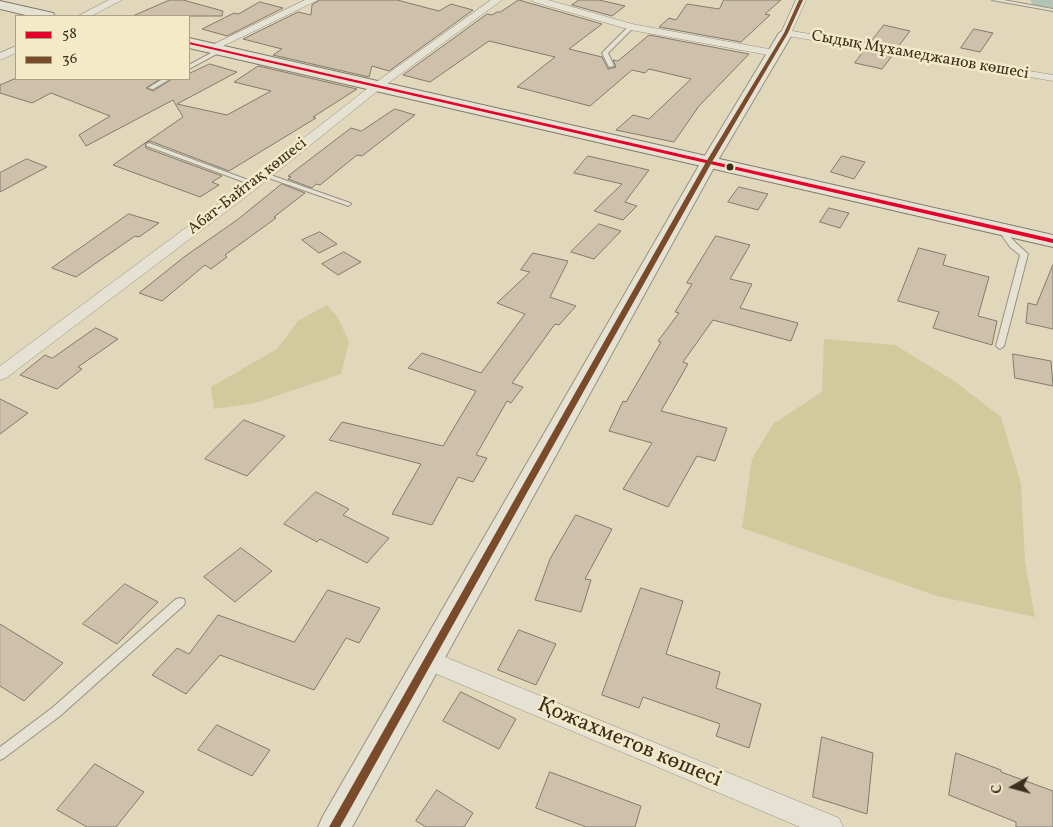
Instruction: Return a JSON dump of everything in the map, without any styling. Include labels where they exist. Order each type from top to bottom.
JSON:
[{"type":"main road","points":[[0,5],[44,15]]},
{"type":"main road","points":[[190,43],[1053,241]]},
{"type":"street","points":[[86,15],[117,0]]},
{"type":"street","points":[[216,49],[313,0]]},
{"type":"street","name":"Абат-Байтақ көшесі","points":[[0,374],[254,184],[376,87],[497,0]]},
{"type":"street","points":[[537,0],[631,27],[774,53]]},
{"type":"street","points":[[334,827],[709,162],[786,34],[801,0]]},
{"type":"street","name":"Сыдық Мұхамеджанов көшесі","points":[[786,34],[1053,78]]},
{"type":"street","points":[[0,57],[15,50]]},
{"type":"street","name":"Қожахметов көшесі","points":[[428,660],[830,827]]},
{"type":"lane","points":[[994,0],[1053,10]]},
{"type":"lane","points":[[611,66],[605,53],[631,27]]},
{"type":"lane","points":[[190,66],[216,49]]},
{"type":"lane","points":[[151,88],[165,80]]},
{"type":"lane","points":[[149,145],[254,184]]},
{"type":"lane","points":[[265,174],[348,204]]},
{"type":"lane","points":[[1000,229],[1013,246],[1024,254],[1000,346]]},
{"type":"lane","points":[[0,754],[56,712],[180,602]]},
{"type":"shaded area","points":[[327,305],[338,318],[349,342],[341,374],[255,403],[214,409],[211,387],[277,349],[298,321]]},
{"type":"shaded area","points":[[824,339],[895,345],[954,381],[1001,417],[1021,484],[1025,562],[1035,617],[937,596],[742,528],[752,459],[773,424],[822,392]]},
{"type":"building","points":[[170,0],[183,0],[223,11],[222,16],[135,15]]},
{"type":"building","points":[[320,0],[397,0],[439,11],[451,4],[473,10],[389,71],[372,66],[369,77],[273,55],[282,49],[243,39],[298,12],[311,15],[312,5]]},
{"type":"building","points":[[519,0],[602,24],[569,49],[602,57],[608,69],[616,67],[613,60],[618,61],[649,35],[749,54],[699,106],[674,142],[616,130],[633,115],[649,119],[691,79],[649,69],[645,73],[632,70],[590,106],[517,87],[555,57],[489,41],[430,82],[403,75],[487,14],[492,15],[500,12]]},
{"type":"building","points":[[579,0],[599,0],[625,6],[612,16],[572,5]]},
{"type":"building","points":[[724,0],[781,0],[765,14],[770,15],[741,42],[659,27],[669,18],[676,20],[687,4],[719,9]]},
{"type":"building","points":[[260,2],[283,8],[227,36],[202,29],[234,13],[238,14]]},
{"type":"building","points":[[884,25],[910,31],[898,47],[871,42]]},
{"type":"building","points":[[974,29],[993,33],[980,52],[961,48]]},
{"type":"building","points":[[864,51],[892,56],[882,69],[855,63]]},
{"type":"building","points":[[210,64],[237,72],[177,104],[227,115],[271,91],[234,82],[258,66],[357,89],[313,117],[316,118],[229,171],[150,141],[145,143],[183,117],[173,100],[86,146],[79,135],[110,116],[51,93],[32,103],[0,93],[0,85],[14,79],[158,80],[146,88],[153,91],[170,80],[190,80],[190,74]]},
{"type":"building","points":[[395,109],[415,115],[362,156],[357,155],[320,185],[316,184],[312,188],[288,179],[291,177],[288,176],[351,128],[361,131]]},
{"type":"building","points":[[145,143],[146,148],[222,176],[212,182],[219,185],[200,197],[113,165]]},
{"type":"building","points":[[588,156],[649,170],[625,202],[637,206],[623,220],[594,211],[622,184],[574,173]]},
{"type":"building","points":[[842,156],[865,162],[854,179],[831,172]]},
{"type":"building","points":[[27,159],[47,167],[0,192],[0,173]]},
{"type":"building","points":[[282,184],[305,193],[274,217],[276,218],[225,255],[227,257],[211,269],[205,265],[162,301],[139,293],[184,257],[237,220]]},
{"type":"building","points":[[739,187],[768,194],[758,210],[728,202]]},
{"type":"building","points":[[829,208],[849,213],[840,228],[820,222]]},
{"type":"building","points":[[129,214],[159,223],[139,237],[135,236],[76,277],[52,268]]},
{"type":"building","points":[[599,224],[621,231],[594,259],[571,252]]},
{"type":"building","points":[[320,232],[337,244],[319,253],[302,240]]},
{"type":"building","points":[[716,236],[750,245],[730,279],[752,284],[740,308],[798,323],[791,341],[713,320],[683,362],[688,364],[661,411],[727,428],[715,461],[697,456],[668,507],[623,489],[652,443],[609,431],[623,401],[626,402],[661,342],[658,341],[679,313],[675,312],[692,284],[687,283]]},
{"type":"building","points":[[919,248],[946,255],[943,265],[989,277],[978,316],[997,321],[992,345],[933,328],[939,312],[898,301]]},
{"type":"building","points":[[344,252],[361,262],[338,275],[322,264]]},
{"type":"building","points":[[533,253],[568,261],[550,297],[576,306],[559,325],[555,324],[512,383],[523,387],[511,403],[507,401],[476,455],[487,458],[473,482],[458,477],[432,525],[392,514],[421,464],[329,440],[342,422],[443,446],[476,391],[408,368],[422,353],[481,373],[525,314],[497,303],[530,272],[521,270]]},
{"type":"building","points":[[1053,265],[1053,329],[1026,323],[1028,303],[1036,305]]},
{"type":"building","points":[[96,328],[118,339],[78,367],[82,369],[57,389],[20,375],[45,355],[52,358]]},
{"type":"building","points":[[1013,354],[1051,361],[1053,386],[1015,378]]},
{"type":"building","points":[[0,399],[28,413],[0,434]]},
{"type":"building","points":[[244,420],[285,436],[247,476],[205,459]]},
{"type":"building","points":[[316,492],[349,509],[343,515],[389,538],[367,563],[320,539],[317,542],[284,524]]},
{"type":"building","points":[[576,515],[612,529],[585,579],[591,580],[581,612],[535,600],[550,559]]},
{"type":"building","points":[[241,548],[272,571],[235,602],[204,577]]},
{"type":"building","points":[[125,584],[158,602],[117,644],[83,624]]},
{"type":"building","points":[[641,588],[683,601],[666,654],[720,672],[716,688],[761,704],[749,748],[716,736],[720,724],[643,697],[639,708],[602,695]]},
{"type":"building","points":[[328,590],[380,608],[359,643],[346,638],[314,690],[220,655],[186,694],[152,675],[177,648],[189,654],[218,615],[294,642]]},
{"type":"building","points":[[0,624],[63,663],[24,701],[0,686]]},
{"type":"building","points":[[519,630],[556,644],[536,685],[498,670]]},
{"type":"building","points":[[461,692],[516,719],[499,749],[443,721]]},
{"type":"building","points":[[217,725],[270,750],[252,776],[198,750]]},
{"type":"building","points":[[822,737],[873,753],[867,814],[813,797]]},
{"type":"building","points":[[956,753],[1053,791],[1053,827],[1016,827],[1016,822],[949,795]]},
{"type":"building","points":[[95,764],[144,792],[116,827],[87,827],[57,810]]},
{"type":"building","points":[[550,772],[641,806],[635,827],[586,827],[536,808]]},
{"type":"building","points":[[437,790],[473,813],[464,827],[426,827],[416,821]]},
{"type":"waterway","points":[[1041,0],[1053,2]]},
{"type":"transit line","name":"36","points":[[334,827],[709,162],[786,33],[801,0]]},
{"type":"transit line","name":"58","points":[[190,43],[1053,241]]}]
